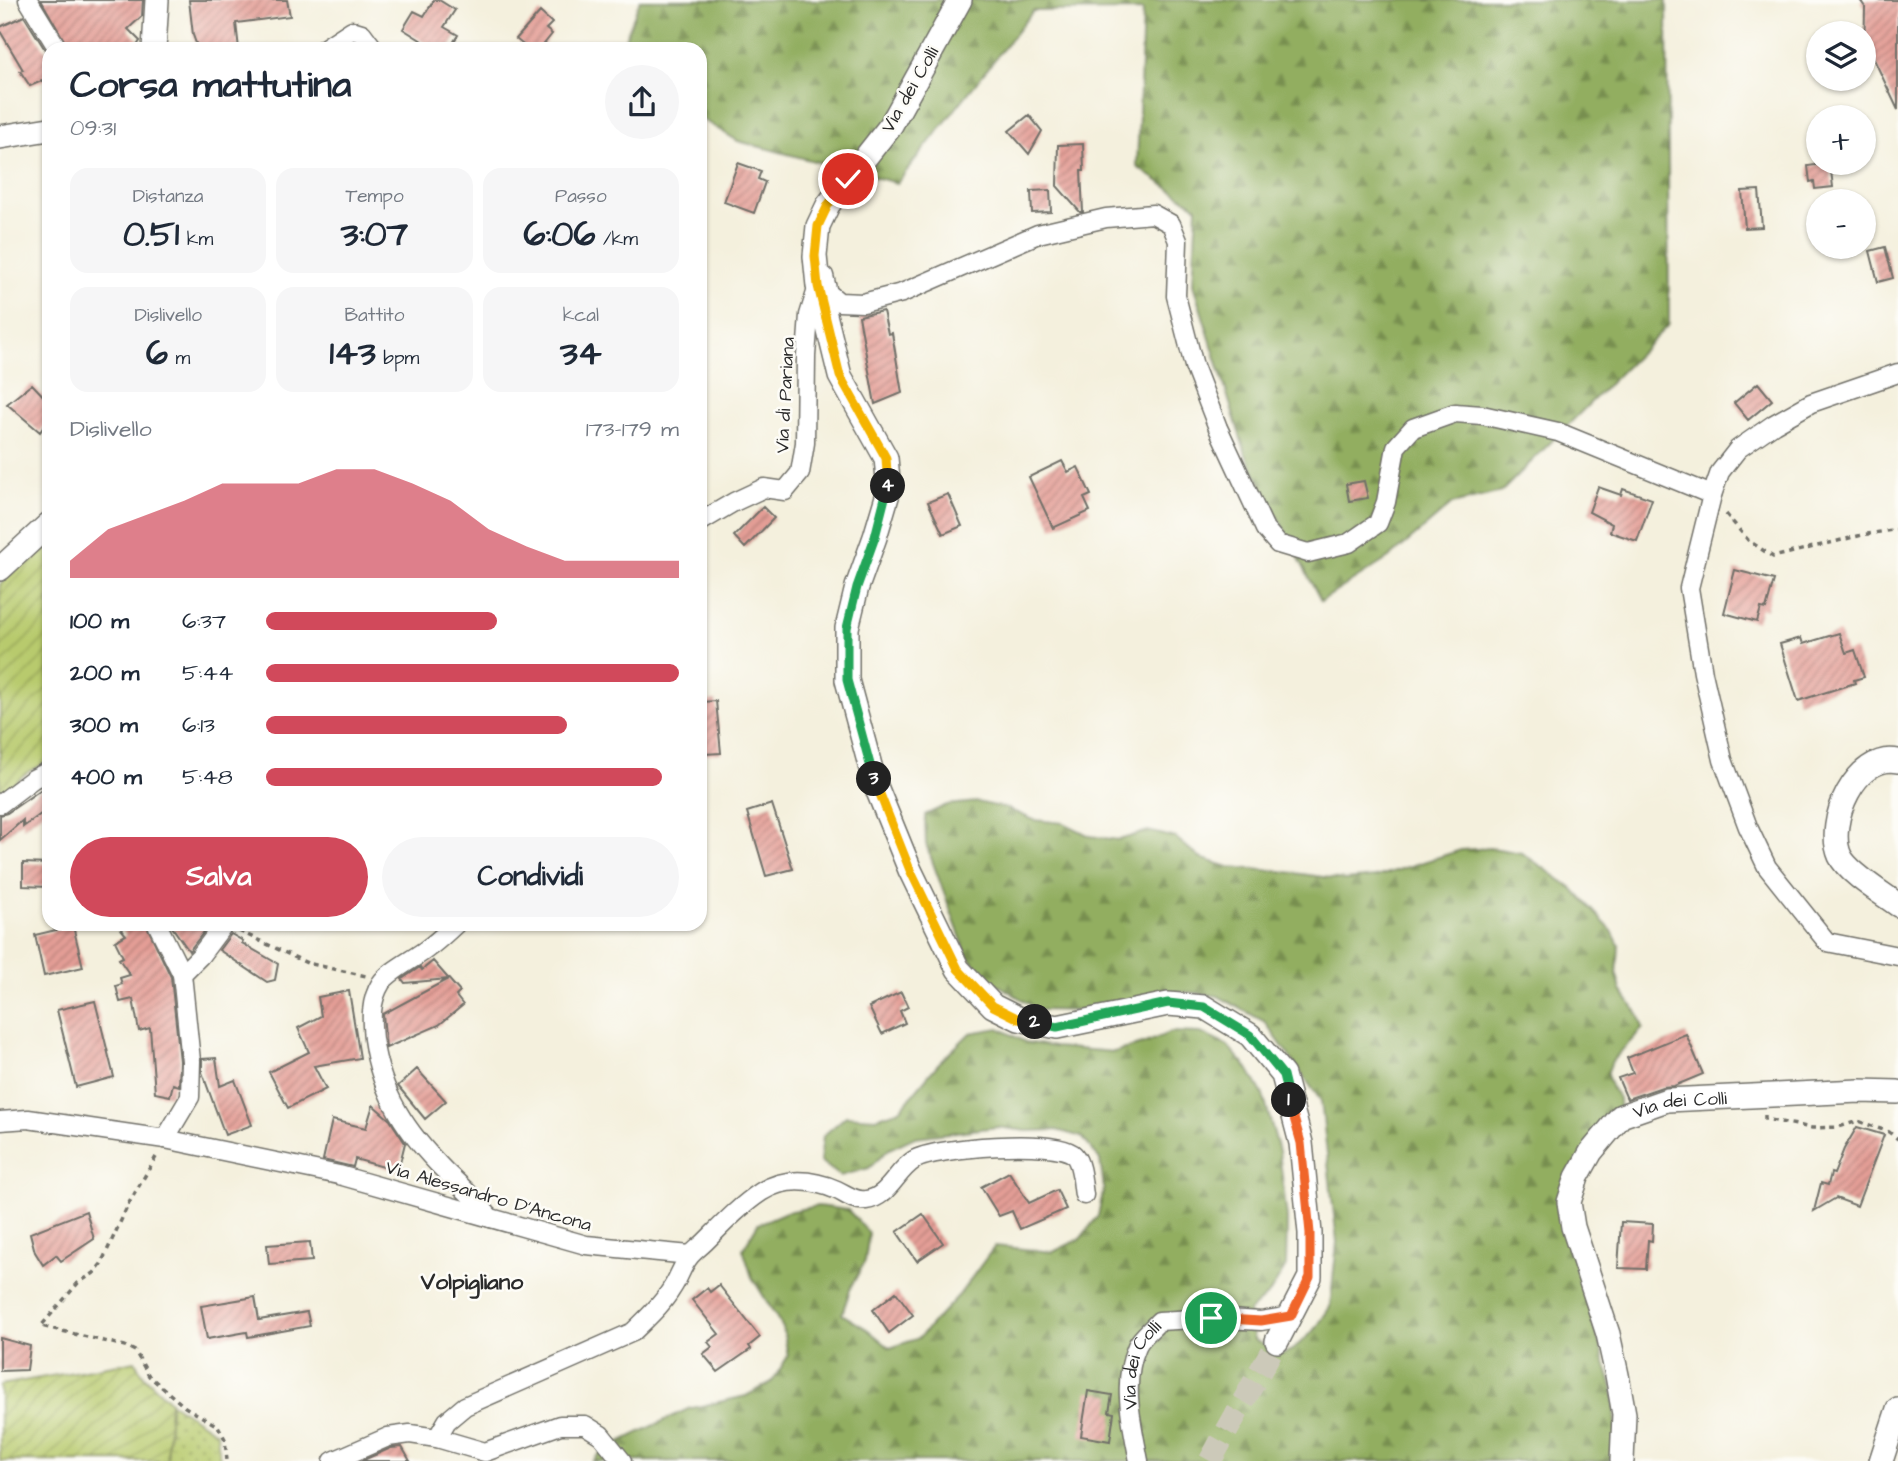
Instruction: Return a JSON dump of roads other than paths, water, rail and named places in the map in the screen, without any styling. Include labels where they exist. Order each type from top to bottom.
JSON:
[{"type":"street","points":[[27,0],[54,42]]},
{"type":"street","points":[[154,42],[157,0]]},
{"type":"street","name":"Via dei Colli","points":[[960,0],[891,125],[828,205],[818,226],[815,256],[818,286],[840,376],[886,458],[889,490],[857,587],[847,628],[847,680],[875,784],[910,870],[958,969],[993,1006],[1019,1019],[1057,1027],[1168,1003],[1204,1007],[1250,1035],[1283,1075],[1301,1143],[1310,1233],[1310,1277],[1277,1341]]},
{"type":"street","points":[[334,42],[352,30],[362,33],[369,42]]},
{"type":"street","points":[[0,137],[42,130]]},
{"type":"street","points":[[848,179],[828,226],[823,272],[828,293],[839,302],[863,303],[902,293],[1038,234],[1092,221],[1153,214],[1171,224],[1178,241],[1176,296],[1194,366],[1218,428],[1265,529],[1278,544],[1308,553],[1349,543],[1378,523],[1386,502],[1396,447],[1413,428],[1455,413],[1482,415],[1559,432],[1712,495]]},
{"type":"street","name":"Via di Pariana","points":[[707,518],[765,488],[785,491],[799,476],[805,443],[809,315],[818,286]]},
{"type":"street","points":[[1898,373],[1811,402],[1738,449],[1720,471],[1689,588],[1703,673],[1723,760],[1748,827],[1767,867],[1827,942],[1898,956]]},
{"type":"street","points":[[0,569],[42,530]]},
{"type":"street","points":[[1898,761],[1889,759],[1866,768],[1846,793],[1838,823],[1838,844],[1840,857],[1867,883],[1898,905]]},
{"type":"street","points":[[0,804],[42,774]]},
{"type":"street","points":[[160,931],[182,974],[191,1061],[190,1097],[164,1139]]},
{"type":"street","points":[[182,974],[224,931]]},
{"type":"street","points":[[448,931],[382,980],[372,1002],[371,1022],[381,1076],[406,1128],[445,1170],[476,1198],[490,1218]]},
{"type":"street","name":"Via dei Colli","points":[[1622,1461],[1623,1414],[1617,1375],[1608,1334],[1573,1227],[1569,1202],[1577,1177],[1591,1152],[1621,1116],[1667,1100],[1860,1091],[1898,1092]]},
{"type":"street","name":"Via Alessandro D'Ancona","points":[[0,1121],[28,1119],[164,1139],[340,1175],[586,1245],[690,1255]]},
{"type":"street","points":[[438,1438],[446,1421],[465,1406],[633,1332],[655,1311],[672,1289],[690,1255],[750,1200],[763,1190],[780,1183],[813,1183],[864,1201],[887,1189],[913,1161],[926,1154],[963,1148],[1065,1148],[1075,1156],[1084,1195]]},
{"type":"street","name":"Via dei Colli","points":[[1139,1461],[1132,1425],[1129,1378],[1138,1344],[1159,1321],[1211,1318],[1261,1321],[1291,1316]]},
{"type":"street","points":[[1881,1461],[1898,1409]]},
{"type":"street","points":[[333,1461],[388,1437],[410,1434],[438,1438],[485,1452],[560,1425],[585,1425],[601,1435],[622,1461]]},
{"type":"tunnel","points":[[1210,1461],[1277,1341]]},
{"type":"district","name":"Volpigliano","points":[[472,1281]]}]
